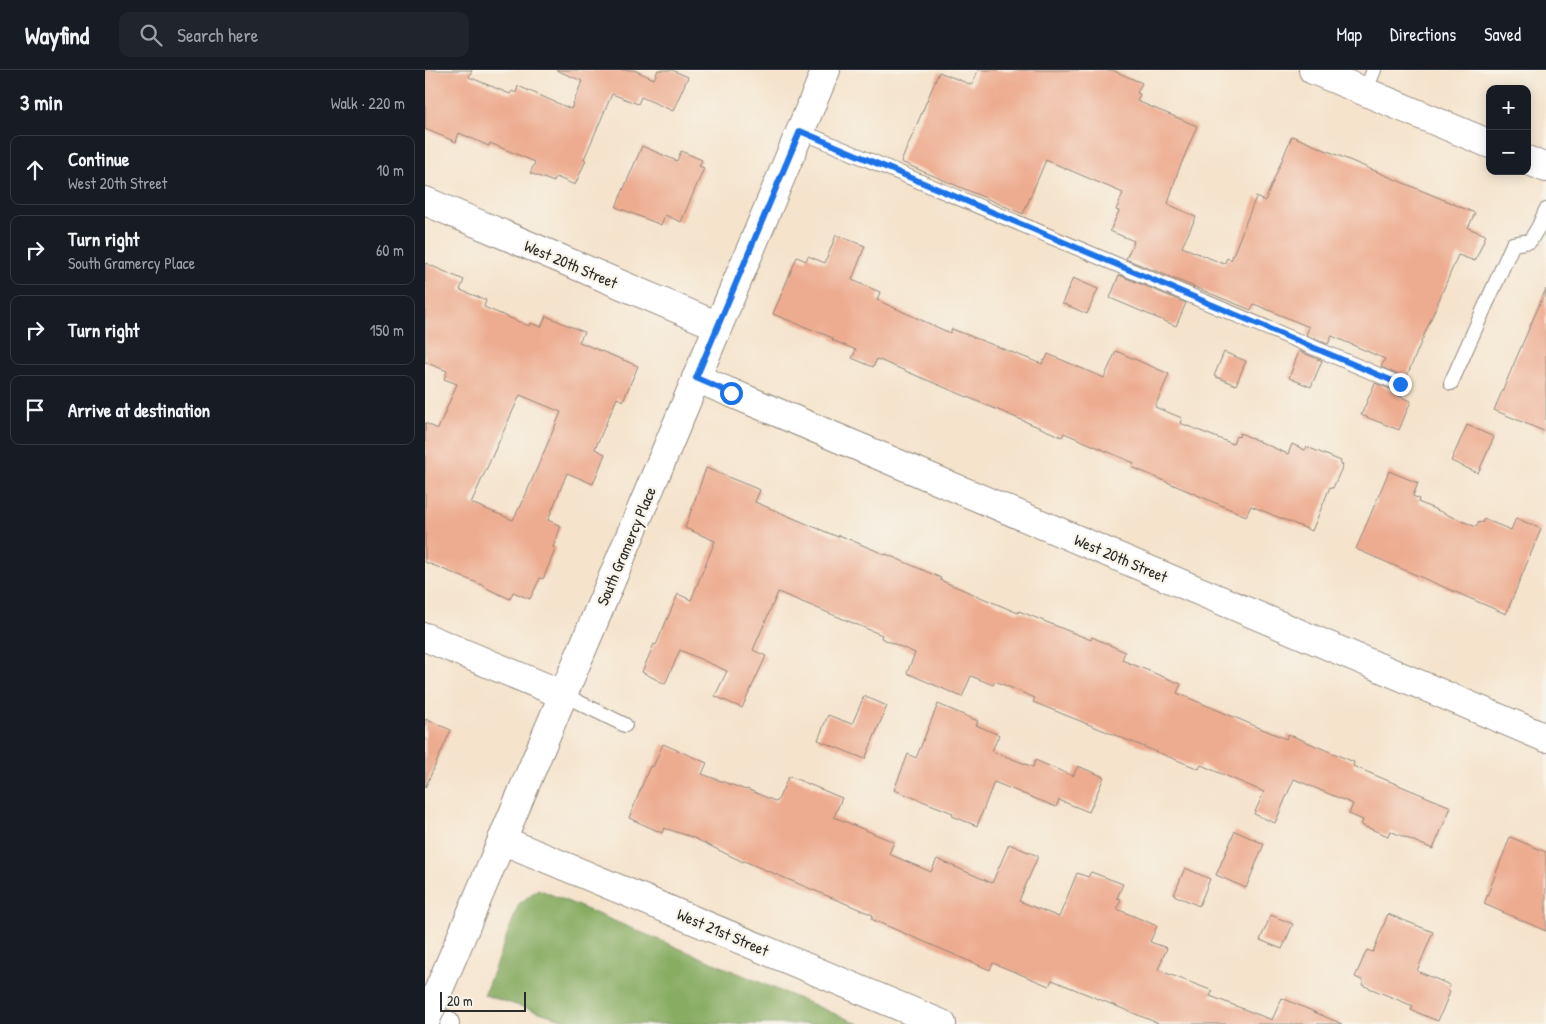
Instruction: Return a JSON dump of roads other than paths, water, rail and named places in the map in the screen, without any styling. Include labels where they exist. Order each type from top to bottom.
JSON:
[{"type":"main road","name":"South Gramercy Place","points":[[425,1022],[826,70]]},
{"type":"main road","points":[[1313,70],[1369,81],[1486,142]]},
{"type":"main road","points":[[1531,162],[1546,168]]},
{"type":"main road","name":"West 20th Street","points":[[425,201],[718,326]]},
{"type":"main road","name":"West 20th Street","points":[[696,378],[1546,738]]},
{"type":"main road","points":[[425,638],[563,695]]},
{"type":"main road","name":"West 21st Street","points":[[503,840],[943,1024]]},
{"type":"main road","points":[[425,1017],[445,1024]]},
{"type":"lane","points":[[800,131],[1400,384]]},
{"type":"lane","points":[[1451,383],[1513,244],[1529,241],[1539,226],[1546,210]]},
{"type":"lane","points":[[563,695],[625,725]]}]
